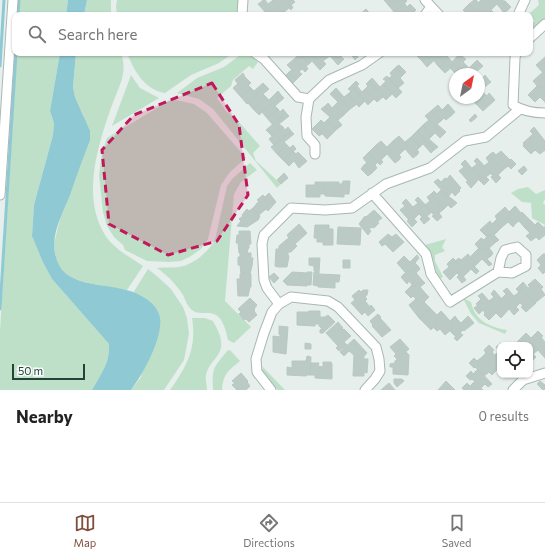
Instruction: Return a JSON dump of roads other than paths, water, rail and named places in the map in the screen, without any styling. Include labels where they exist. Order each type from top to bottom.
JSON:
[{"type":"street","points":[[12,12],[13,0]]},
{"type":"street","points":[[242,12],[243,0]]},
{"type":"street","points":[[519,12],[525,0]]},
{"type":"street","points":[[428,3],[437,12]]},
{"type":"street","points":[[0,195],[12,15]]},
{"type":"street","points":[[533,35],[545,24]]},
{"type":"street","points":[[260,56],[264,59],[298,97],[309,99]]},
{"type":"street","points":[[315,154],[315,145],[307,136],[306,117],[309,99],[329,80],[362,65],[375,56]]},
{"type":"street","points":[[515,56],[513,104],[520,109],[533,113],[545,113]]},
{"type":"street","points":[[279,304],[267,288],[264,280],[262,244],[264,236],[291,208],[324,210],[352,208],[386,184],[430,168],[465,141],[486,137],[520,109]]},
{"type":"street","points":[[372,193],[426,254],[431,274],[450,302],[498,272]]},
{"type":"street","points":[[271,390],[258,372],[256,359],[272,312],[279,304],[291,297],[328,301],[338,307],[376,347],[380,371],[376,380],[365,390]]},
{"type":"street","points":[[513,390],[523,380],[545,373]]},
{"type":"water","points":[[68,0],[87,0],[85,12],[66,12]]},
{"type":"water","points":[[59,56],[76,56],[73,87],[75,97],[90,131],[90,140],[58,223],[54,246],[55,253],[60,267],[71,277],[92,284],[130,291],[153,304],[159,313],[160,326],[151,356],[131,390],[92,390],[106,363],[109,344],[52,279],[32,236],[34,205],[53,135],[54,123],[50,111]]},
{"type":"waterway","points":[[0,66],[4,0]]},
{"type":"waterway","points":[[18,12],[19,0]]},
{"type":"waterway","points":[[0,309],[16,56]]}]
